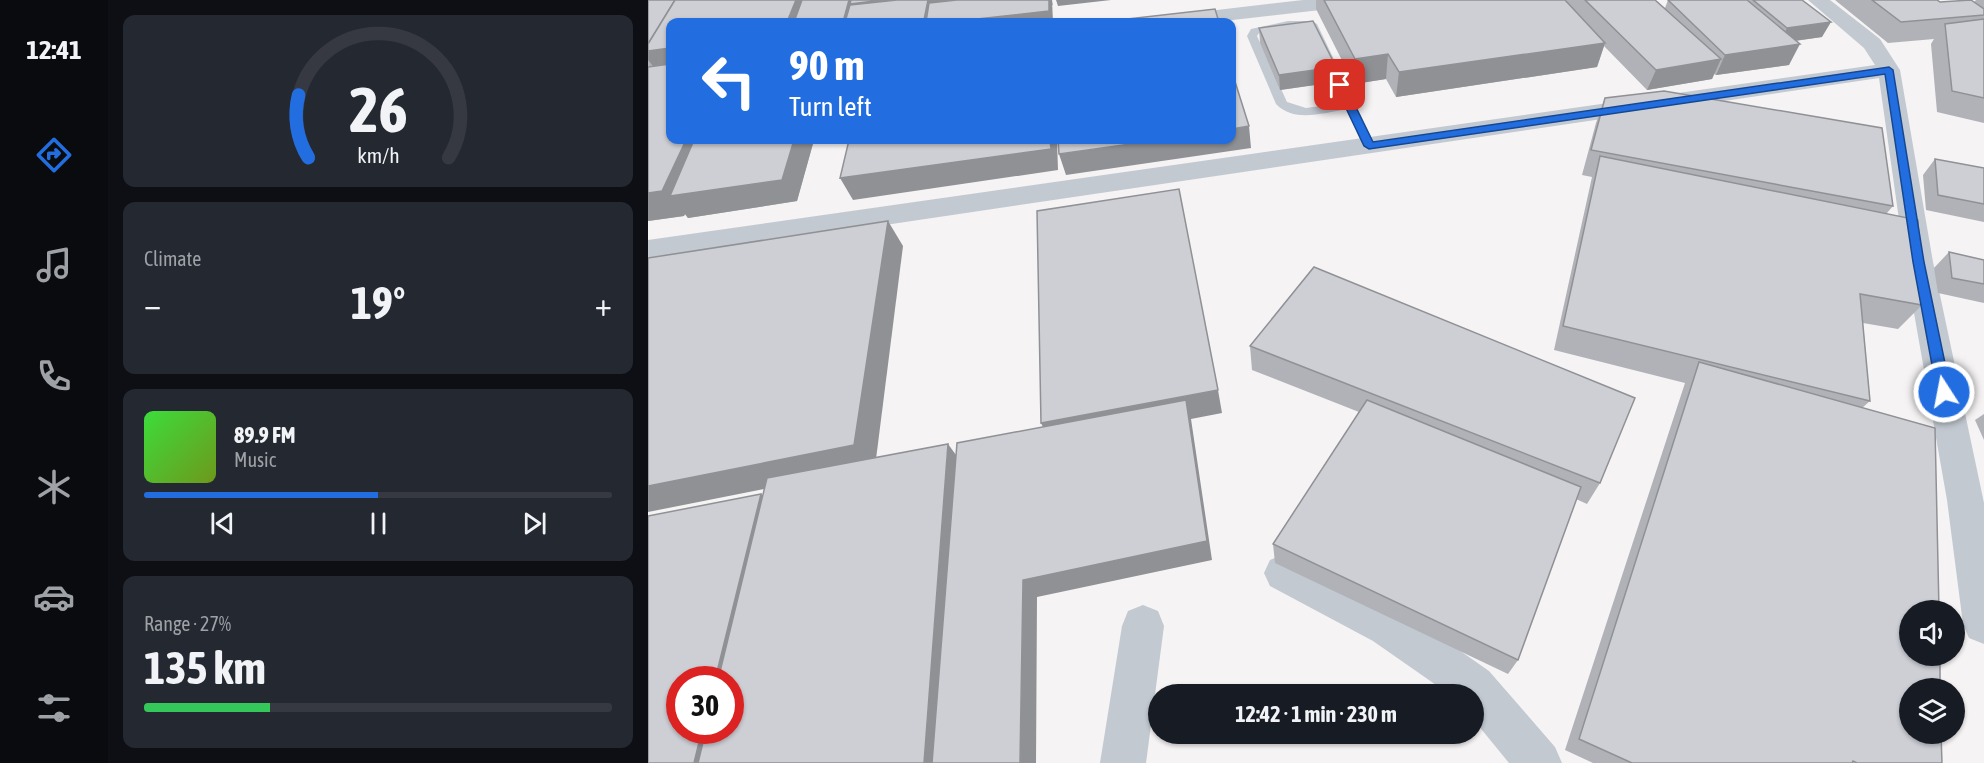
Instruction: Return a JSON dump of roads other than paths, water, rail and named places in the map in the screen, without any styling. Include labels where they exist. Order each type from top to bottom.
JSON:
[{"type":"street","points":[[1201,18],[1356,0]]},
{"type":"street","points":[[1818,0],[1872,44],[1889,70],[1918,262],[1965,500],[1984,624]]},
{"type":"street","points":[[648,250],[1889,70]]},
{"type":"street","points":[[1284,573],[1388,626],[1474,686],[1539,763]]},
{"type":"street","points":[[1123,763],[1143,626]]},
{"type":"lane","points":[[1350,105],[1300,112],[1288,109],[1282,104],[1252,36],[1255,31],[1288,24],[1312,24],[1350,105],[1369,146]]}]
